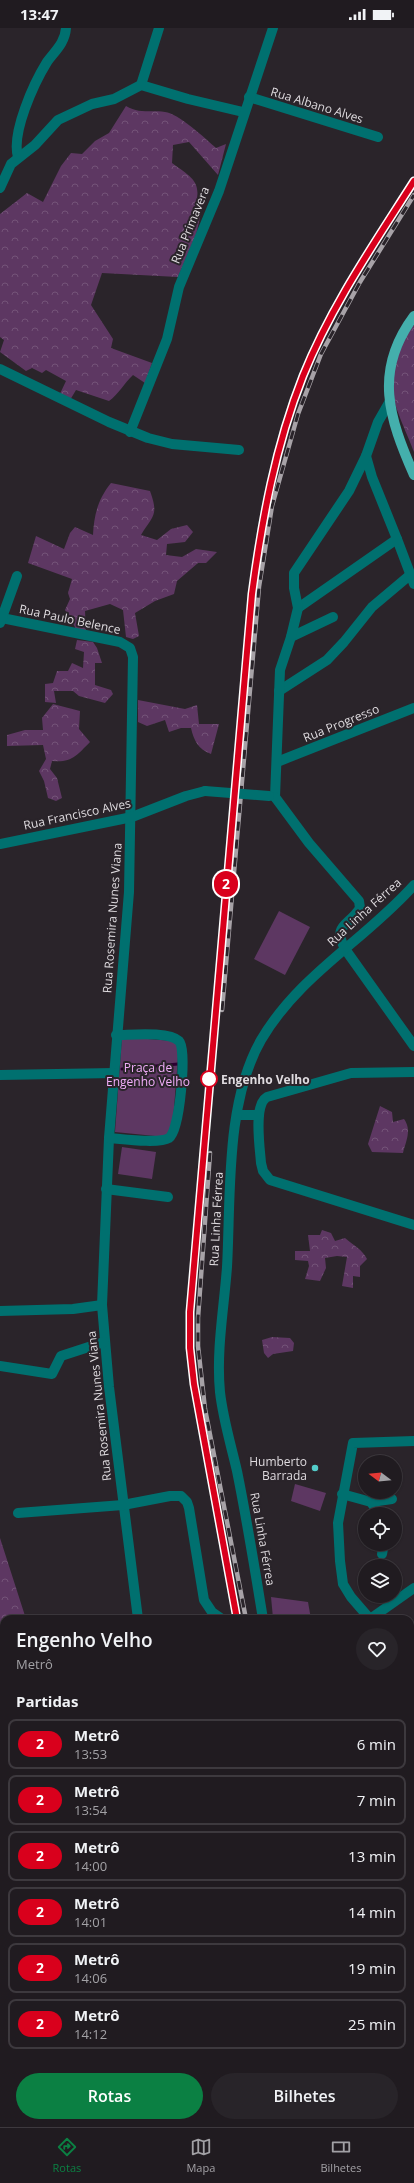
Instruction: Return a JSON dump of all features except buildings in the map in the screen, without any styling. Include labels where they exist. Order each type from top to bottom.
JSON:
[{"type":"main road","points":[[414,316],[403,331],[392,357],[388,387],[392,419],[414,475]]},
{"type":"street","points":[[18,157],[16,150],[18,136],[26,107],[41,73],[64,38],[66,28]]},
{"type":"street","points":[[141,85],[159,28]]},
{"type":"street","name":"Rua Primavera","points":[[130,432],[167,339],[179,287],[219,191],[243,112],[273,28]]},
{"type":"street","points":[[0,188],[7,170],[18,157],[35,144],[58,120],[92,104],[114,99],[141,85],[188,99],[243,112]]},
{"type":"street","name":"Rua Albano Alves","points":[[248,97],[378,137]]},
{"type":"street","points":[[0,369],[130,432],[172,444],[239,450]]},
{"type":"street","points":[[272,796],[277,762],[280,670],[291,637],[298,608],[293,581],[296,569],[341,505],[366,456],[378,422],[390,401]]},
{"type":"street","points":[[279,691],[327,660],[344,642],[372,606],[412,580],[372,477],[366,456]]},
{"type":"street","points":[[298,608],[397,539]]},
{"type":"street","points":[[1,621],[17,576]]},
{"type":"street","points":[[291,637],[333,617]]},
{"type":"street","name":"Rua Paulo Belence","points":[[1,621],[120,642],[130,648]]},
{"type":"street","name":"Rua Rosemira Nunes Viana","points":[[130,648],[133,663],[132,817],[129,892],[116,1035],[109,1138],[102,1305],[104,1342],[137,1615]]},
{"type":"street","name":"Rua Progresso","points":[[277,762],[414,708]]},
{"type":"street","name":"Rua Francisco Alves","points":[[0,844],[132,817],[186,796],[205,791],[272,796]]},
{"type":"street","name":"Rua Linha Férrea","points":[[272,796],[360,905],[358,910],[339,934],[344,949]]},
{"type":"street","name":"Rua Linha Férrea","points":[[262,1615],[244,1510],[225,1421],[219,1370],[227,1254],[228,1212],[237,1115],[243,1084],[261,1041],[274,1020],[306,983],[414,885]]},
{"type":"street","points":[[344,949],[414,1046]]},
{"type":"street","points":[[109,1138],[161,1140],[170,1138],[175,1131],[177,1121],[182,1076],[183,1048],[180,1042],[174,1038],[166,1036],[116,1035]]},
{"type":"street","points":[[414,1072],[351,1073],[271,1095],[263,1099],[259,1116],[263,1171],[270,1180],[414,1225]]},
{"type":"street","points":[[0,1075],[114,1073]]},
{"type":"street","points":[[237,1115],[259,1116]]},
{"type":"street","points":[[106,1189],[168,1197]]},
{"type":"street","points":[[0,1311],[73,1309],[102,1305]]},
{"type":"street","points":[[0,1366],[52,1374],[61,1356],[104,1342]]},
{"type":"street","points":[[367,1615],[351,1597],[343,1584],[341,1573],[338,1523],[342,1494],[353,1443],[414,1442]]},
{"type":"street","points":[[342,1494],[372,1502],[392,1500]]},
{"type":"street","points":[[18,1512],[123,1505],[170,1496],[181,1496],[184,1498],[189,1508],[204,1600],[212,1612],[216,1615]]},
{"type":"street","points":[[372,1502],[375,1507]]},
{"type":"street","points":[[376,1615],[414,1588]]},
{"type":"green space","points":[[126,106],[140,111],[160,111],[171,113],[192,127],[216,148],[226,144],[218,175],[189,142],[173,145],[172,163],[186,173],[195,182],[197,187],[197,201],[194,211],[201,213],[196,235],[178,277],[102,273],[91,305],[113,339],[111,348],[152,363],[145,383],[133,375],[109,401],[76,390],[70,400],[58,398],[66,381],[46,370],[42,373],[32,368],[26,371],[0,352],[4,340],[0,337],[0,214],[27,193],[43,202],[61,166],[71,153],[82,154],[95,141],[109,133]]},
{"type":"green space","points":[[414,325],[414,452],[396,407],[393,394],[393,385],[395,367],[400,348]]},
{"type":"green space","points":[[111,483],[150,491],[153,499],[154,511],[141,535],[157,540],[171,529],[187,525],[193,532],[185,542],[167,544],[166,555],[182,557],[196,549],[217,552],[206,563],[198,563],[177,581],[174,594],[155,601],[135,613],[139,636],[133,639],[126,637],[123,610],[110,604],[85,611],[86,632],[75,632],[75,627],[65,610],[70,599],[68,593],[72,579],[28,563],[36,536],[64,549],[70,533],[75,527],[93,535],[94,521],[100,501]]},
{"type":"green space","points":[[77,640],[93,642],[97,648],[102,663],[95,663],[95,685],[111,690],[113,694],[105,703],[79,696],[73,691],[54,691],[56,703],[45,702],[45,684],[53,683],[57,671],[68,671],[72,663],[83,668],[84,652],[75,649]]},
{"type":"green space","points":[[138,700],[185,709],[197,705],[199,724],[219,724],[211,754],[203,750],[197,744],[191,728],[181,728],[169,732],[165,720],[147,726],[138,722]]},
{"type":"green space","points":[[53,704],[80,711],[79,729],[90,742],[74,757],[65,761],[52,761],[50,769],[57,778],[62,798],[56,801],[48,798],[44,781],[39,771],[46,759],[43,745],[7,746],[7,735],[25,730],[43,730],[42,718]]},
{"type":"green space","points":[[279,911],[310,927],[285,975],[254,959]]},
{"type":"green space","name":"Praça de Engenho Velho","points":[[122,1037],[174,1041],[179,1045],[172,1133],[165,1137],[115,1132]]},
{"type":"green space","points":[[380,1106],[392,1112],[393,1122],[404,1119],[408,1127],[408,1136],[403,1153],[372,1152],[368,1144]]},
{"type":"green space","points":[[122,1147],[156,1152],[152,1179],[118,1174]]},
{"type":"green space","points":[[322,1230],[331,1233],[335,1241],[345,1238],[360,1250],[367,1259],[360,1266],[360,1277],[353,1276],[353,1288],[342,1286],[347,1257],[337,1256],[325,1258],[326,1268],[320,1281],[305,1279],[309,1266],[308,1261],[295,1260],[295,1251],[310,1251],[308,1235],[320,1235]]},
{"type":"green space","points":[[272,1337],[290,1338],[294,1343],[293,1351],[273,1354],[268,1358],[264,1353],[262,1340]]},
{"type":"green space","points":[[295,1484],[326,1493],[320,1511],[291,1501]]},
{"type":"green space","points":[[0,1538],[25,1615],[0,1615]]},
{"type":"green space","points":[[271,1597],[308,1602],[310,1615],[273,1615]]},
{"type":"waterway","points":[[122,1069],[178,1064]]},
{"type":"railway","points":[[215,1009],[252,595],[268,495],[285,430],[308,366],[322,335],[342,295],[365,256],[414,181]]},
{"type":"railway","points":[[222,1010],[259,587],[272,506],[298,414],[321,354],[360,282],[414,195]]},
{"type":"railway","points":[[202,1153],[190,1312],[190,1348],[199,1419],[236,1615]]},
{"type":"railway","points":[[210,1153],[198,1318],[198,1346],[205,1409],[245,1615]]},
{"type":"metro line","name":"2","points":[[236,1615],[223,1538],[199,1419],[190,1348],[190,1312],[215,1009],[252,594],[258,544],[272,472],[303,376],[322,334],[348,284],[414,181]]},
{"type":"place","name":"Engenho Velho","points":[[209,1079]]},
{"type":"place","name":"Humberto Barrada","points":[[315,1468]]}]
